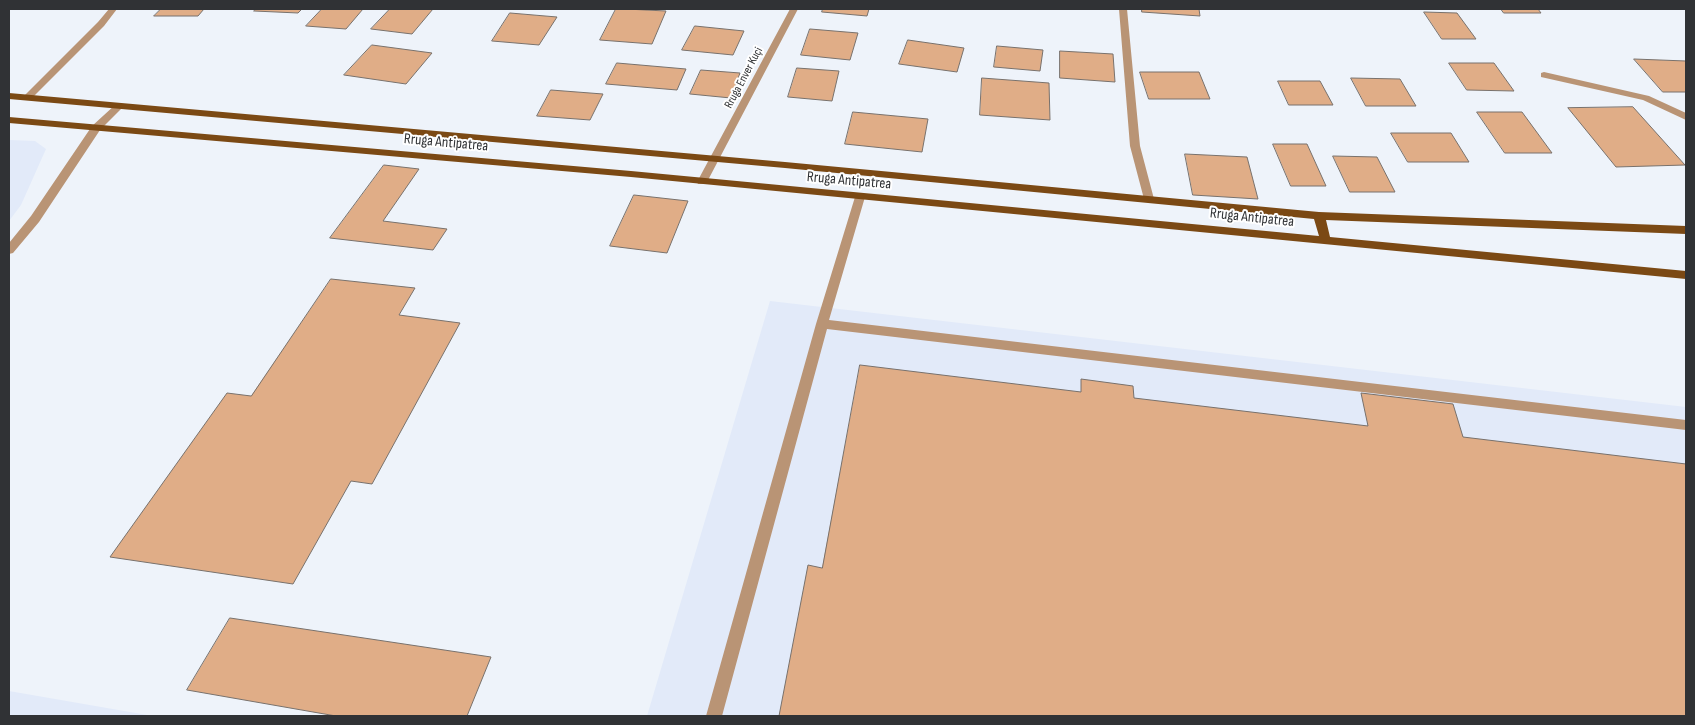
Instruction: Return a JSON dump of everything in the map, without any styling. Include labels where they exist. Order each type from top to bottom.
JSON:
[{"type":"main road","name":"Rruga Antipatrea","points":[[9,96],[118,107],[702,182],[1686,275]]},
{"type":"main road","name":"Rruga Antipatrea","points":[[9,120],[96,128],[713,158],[1319,216],[1686,230]]},
{"type":"main road","points":[[1319,216],[1326,240]]},
{"type":"street","points":[[27,98],[113,9]]},
{"type":"street","name":"Rruga Enver Kuçi","points":[[702,182],[713,158],[746,101],[794,9]]},
{"type":"street","points":[[1123,9],[1135,146],[1149,199]]},
{"type":"street","points":[[1544,75],[1646,98],[1686,117]]},
{"type":"street","points":[[9,250],[34,219],[96,128],[118,107]]},
{"type":"street","points":[[714,716],[822,324],[860,197]]},
{"type":"street","points":[[822,324],[1686,425]]},
{"type":"shaded area","points":[[9,140],[35,141],[46,149],[21,205],[9,221]]},
{"type":"shaded area","points":[[770,301],[1686,407],[1686,716],[647,716]]},
{"type":"shaded area","points":[[9,691],[153,716],[9,716]]},
{"type":"building","points":[[161,9],[204,9],[198,16],[154,16]]},
{"type":"building","points":[[256,9],[302,9],[298,13],[254,11]]},
{"type":"building","points":[[322,9],[363,9],[346,29],[306,26]]},
{"type":"building","points":[[390,9],[433,9],[412,34],[371,29]]},
{"type":"building","points":[[616,9],[666,11],[652,44],[600,40]]},
{"type":"building","points":[[823,9],[869,9],[867,16],[822,12]]},
{"type":"building","points":[[1142,9],[1199,9],[1200,16],[1142,12]]},
{"type":"building","points":[[1501,9],[1538,9],[1541,13],[1504,13]]},
{"type":"building","points":[[1424,12],[1457,13],[1476,39],[1442,39]]},
{"type":"building","points":[[510,13],[557,17],[539,45],[492,41]]},
{"type":"building","points":[[695,26],[744,31],[733,55],[682,50]]},
{"type":"building","points":[[810,29],[858,33],[850,60],[801,55]]},
{"type":"building","points":[[908,40],[964,48],[957,72],[899,64]]},
{"type":"building","points":[[372,45],[432,53],[406,84],[344,75]]},
{"type":"building","points":[[997,46],[1043,50],[1040,71],[994,67]]},
{"type":"building","points":[[1060,51],[1113,54],[1115,82],[1060,78]]},
{"type":"building","points":[[1634,59],[1686,61],[1686,92],[1663,92]]},
{"type":"building","points":[[617,63],[686,69],[677,90],[606,84]]},
{"type":"building","points":[[1449,63],[1494,63],[1514,91],[1467,90]]},
{"type":"building","points":[[797,68],[839,71],[832,101],[788,97]]},
{"type":"building","points":[[701,70],[740,73],[731,98],[690,94]]},
{"type":"building","points":[[1140,72],[1199,72],[1210,99],[1149,99]]},
{"type":"building","points":[[982,78],[1049,83],[1050,120],[980,115]]},
{"type":"building","points":[[1351,78],[1400,79],[1416,106],[1366,106]]},
{"type":"building","points":[[1278,81],[1320,81],[1333,105],[1289,105]]},
{"type":"building","points":[[551,90],[603,94],[590,120],[537,116]]},
{"type":"building","points":[[1633,107],[1685,165],[1616,167],[1568,108]]},
{"type":"building","points":[[853,112],[928,119],[922,152],[845,144]]},
{"type":"building","points":[[1477,112],[1522,112],[1552,153],[1505,153]]},
{"type":"building","points":[[1391,133],[1451,133],[1469,162],[1408,162]]},
{"type":"building","points":[[1273,144],[1307,144],[1326,186],[1291,186]]},
{"type":"building","points":[[1185,154],[1247,157],[1258,199],[1193,195]]},
{"type":"building","points":[[1333,156],[1377,157],[1395,192],[1350,192]]},
{"type":"building","points":[[384,165],[419,169],[383,221],[447,229],[433,250],[330,238]]},
{"type":"building","points":[[634,195],[688,201],[667,253],[610,246]]},
{"type":"building","points":[[331,279],[415,288],[399,315],[460,323],[372,484],[351,481],[293,584],[110,557],[227,393],[251,396]]},
{"type":"building","points":[[860,365],[1081,392],[1081,379],[1133,386],[1134,398],[1368,426],[1361,393],[1453,404],[1463,437],[1686,464],[1686,716],[779,716],[808,565],[822,568]]},
{"type":"building","points":[[230,618],[491,657],[467,716],[336,716],[187,690]]}]
